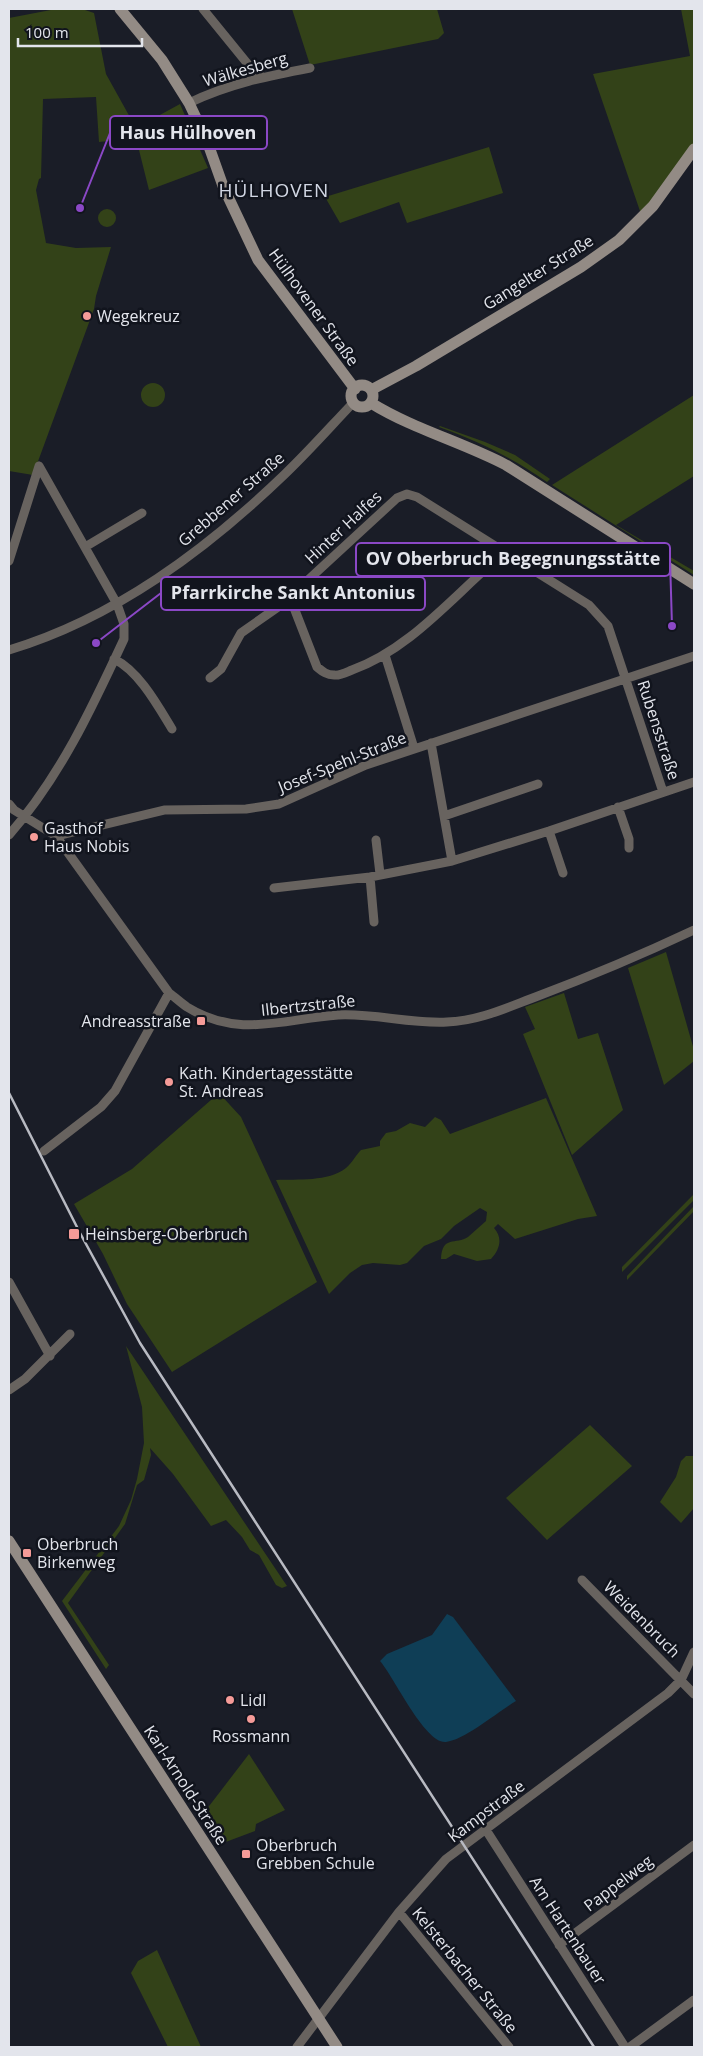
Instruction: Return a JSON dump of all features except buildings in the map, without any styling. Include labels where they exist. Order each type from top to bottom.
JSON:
[{"type":"main road","name":"Hülhovener Straße","points":[[120,9],[162,60],[189,102],[223,186],[258,260],[355,388]]},
{"type":"main road","name":"Gangelter Straße","points":[[371,390],[416,366],[564,277],[619,240],[653,206],[694,149]]},
{"type":"main road","points":[[363,386],[371,390],[373,396],[371,403],[362,407],[353,403],[351,395],[355,388],[363,386]]},
{"type":"main road","points":[[371,403],[404,421],[475,449],[506,465],[694,584]]},
{"type":"main road","name":"Karl-Arnold-Straße","points":[[9,1541],[337,2047]]},
{"type":"street","points":[[203,9],[251,68],[262,77]]},
{"type":"street","name":"Wälkesberg","points":[[189,102],[215,90],[262,77],[310,68]]},
{"type":"street","name":"Grebbener Straße","points":[[9,650],[58,633],[138,592],[233,521],[286,474],[353,403]]},
{"type":"street","points":[[9,561],[39,466],[116,604],[124,624],[124,638],[63,761],[26,816],[9,835]]},
{"type":"street","name":"Hinter Halfes","points":[[210,678],[220,669],[241,633],[291,600],[294,592],[397,498],[407,494],[417,497],[589,605],[608,626],[625,678]]},
{"type":"street","points":[[85,547],[142,513]]},
{"type":"street","points":[[291,600],[317,667],[326,674],[336,676],[386,655],[490,565],[500,550]]},
{"type":"street","points":[[386,655],[414,748]]},
{"type":"street","points":[[114,659],[125,664],[150,693],[172,729]]},
{"type":"street","name":"Josef-Spehl-Straße","points":[[56,836],[164,810],[246,809],[279,804],[366,765],[414,748],[625,678],[694,659]]},
{"type":"street","name":"Rubensstraße","points":[[625,678],[663,792]]},
{"type":"street","points":[[431,743],[452,861]]},
{"type":"street","points":[[274,888],[370,877],[452,861],[549,831],[694,782]]},
{"type":"street","points":[[444,816],[538,784]]},
{"type":"street","points":[[9,804],[14,810],[56,836]]},
{"type":"street","points":[[618,807],[629,839],[629,848]]},
{"type":"street","points":[[549,831],[563,873]]},
{"type":"street","name":"Ilbertzstraße","points":[[56,836],[170,993],[186,1006],[204,1016],[220,1023],[237,1026],[257,1026],[338,1015],[425,1022],[448,1022],[476,1018],[633,958],[694,930]]},
{"type":"street","points":[[376,840],[380,874]]},
{"type":"street","points":[[370,877],[374,922]]},
{"type":"street","points":[[44,1150],[101,1107],[114,1092],[170,993]]},
{"type":"street","points":[[10,1287],[50,1356]]},
{"type":"street","points":[[9,1390],[25,1380],[70,1334]]},
{"type":"street","name":"Weidenbruch","points":[[582,1580],[694,1694]]},
{"type":"street","name":"Kampstraße","points":[[297,2047],[399,1912],[446,1859],[668,1694],[681,1680],[694,1652]]},
{"type":"street","name":"Am Hartenbauer","points":[[486,1830],[625,2047]]},
{"type":"street","name":"Pappelweg","points":[[559,1945],[694,1845]]},
{"type":"street","name":"Kelsterbacher Straße","points":[[399,1912],[508,2047]]},
{"type":"street","points":[[630,2047],[694,2000]]},
{"type":"green space","points":[[56,9],[82,9],[94,13],[106,74],[136,128],[180,104],[208,168],[149,190],[136,138],[99,142],[96,97],[43,99],[41,178],[36,190],[46,243],[76,248],[111,247],[96,296],[94,309],[33,475],[9,471],[9,18]]},
{"type":"green space","points":[[292,9],[437,9],[444,33],[438,39],[310,65]]},
{"type":"green space","points":[[681,9],[694,9],[694,143],[641,214],[593,74],[690,56]]},
{"type":"green space","points":[[489,147],[503,193],[407,223],[399,202],[340,223],[325,197]]},
{"type":"green space","points":[[107,209],[113,212],[116,218],[113,224],[107,227],[101,224],[98,218],[101,212]]},
{"type":"green space","points":[[153,383],[162,386],[165,395],[162,404],[153,407],[144,404],[141,395],[144,386]]},
{"type":"green space","points":[[694,395],[694,476],[616,525],[694,571],[694,575],[552,485]]},
{"type":"green space","points":[[440,426],[515,455],[550,479],[547,482],[495,451]]},
{"type":"green space","points":[[666,952],[694,1050],[694,1061],[664,1085],[628,968]]},
{"type":"green space","points":[[564,993],[578,1039],[598,1033],[623,1110],[572,1155],[523,1034],[535,1029],[525,1007]]},
{"type":"green space","points":[[219,1093],[241,1117],[317,1282],[172,1372],[127,1304],[103,1254],[74,1204],[132,1169]]},
{"type":"green space","points":[[546,1098],[597,1216],[578,1219],[515,1239],[498,1224],[494,1228],[499,1236],[499,1244],[497,1251],[491,1259],[477,1261],[454,1254],[446,1259],[441,1259],[442,1251],[447,1244],[468,1237],[486,1221],[487,1212],[480,1208],[454,1226],[441,1239],[424,1246],[407,1263],[400,1265],[373,1263],[362,1265],[350,1273],[329,1294],[276,1180],[312,1179],[331,1176],[346,1168],[361,1150],[380,1146],[380,1141],[386,1133],[396,1131],[410,1123],[425,1127],[435,1117],[441,1120],[450,1134]]},
{"type":"green space","points":[[694,1194],[694,1200],[622,1272],[622,1267]]},
{"type":"green space","points":[[694,1206],[694,1211],[627,1280],[627,1276]]},
{"type":"green space","points":[[126,1346],[287,1586],[282,1588],[276,1585],[259,1555],[250,1550],[242,1537],[226,1520],[211,1526],[173,1474],[150,1448],[151,1455],[144,1480],[137,1485],[125,1524],[68,1603],[109,1665],[106,1669],[62,1601],[119,1526],[131,1500],[137,1479],[144,1443],[142,1407]]},
{"type":"green space","points":[[590,1425],[632,1466],[547,1540],[506,1498]]},
{"type":"green space","points":[[686,1456],[694,1456],[694,1508],[681,1523],[660,1502],[676,1477],[681,1461]]},
{"type":"green space","points":[[249,1754],[285,1810],[256,1824],[255,1831],[223,1843],[203,1814]]},
{"type":"green space","points":[[157,1950],[201,2047],[168,2047],[131,1973],[138,1961]]},
{"type":"water","points":[[447,1614],[453,1617],[516,1701],[472,1731],[446,1742],[438,1740],[420,1721],[380,1661],[387,1654],[432,1635]]},
{"type":"railway","points":[[9,1093],[80,1233],[140,1343],[594,2047]]},
{"type":"place","name":"Haus Hülhoven","points":[[80,208]]},
{"type":"place","name":"Wegekreuz","points":[[87,316]]},
{"type":"place","name":"OV Oberbruch Begegnungsstätte","points":[[672,626]]},
{"type":"place","name":"Pfarrkirche Sankt Antonius","points":[[96,643]]},
{"type":"place","name":"Gasthof Haus Nobis","points":[[34,837]]},
{"type":"place","name":"Andreasstraße","points":[[201,1021]]},
{"type":"place","name":"Kath. Kindertagesstätte St. Andreas","points":[[169,1082]]},
{"type":"place","name":"Heinsberg-Oberbruch","points":[[74,1234]]},
{"type":"place","name":"Oberbruch Birkenweg","points":[[27,1553]]},
{"type":"place","name":"Lidl","points":[[230,1700]]},
{"type":"place","name":"Rossmann","points":[[251,1719]]},
{"type":"place","name":"Oberbruch Grebben Schule","points":[[246,1854]]},
{"type":"district","name":"HÜLHOVEN","points":[[274,190]]}]
